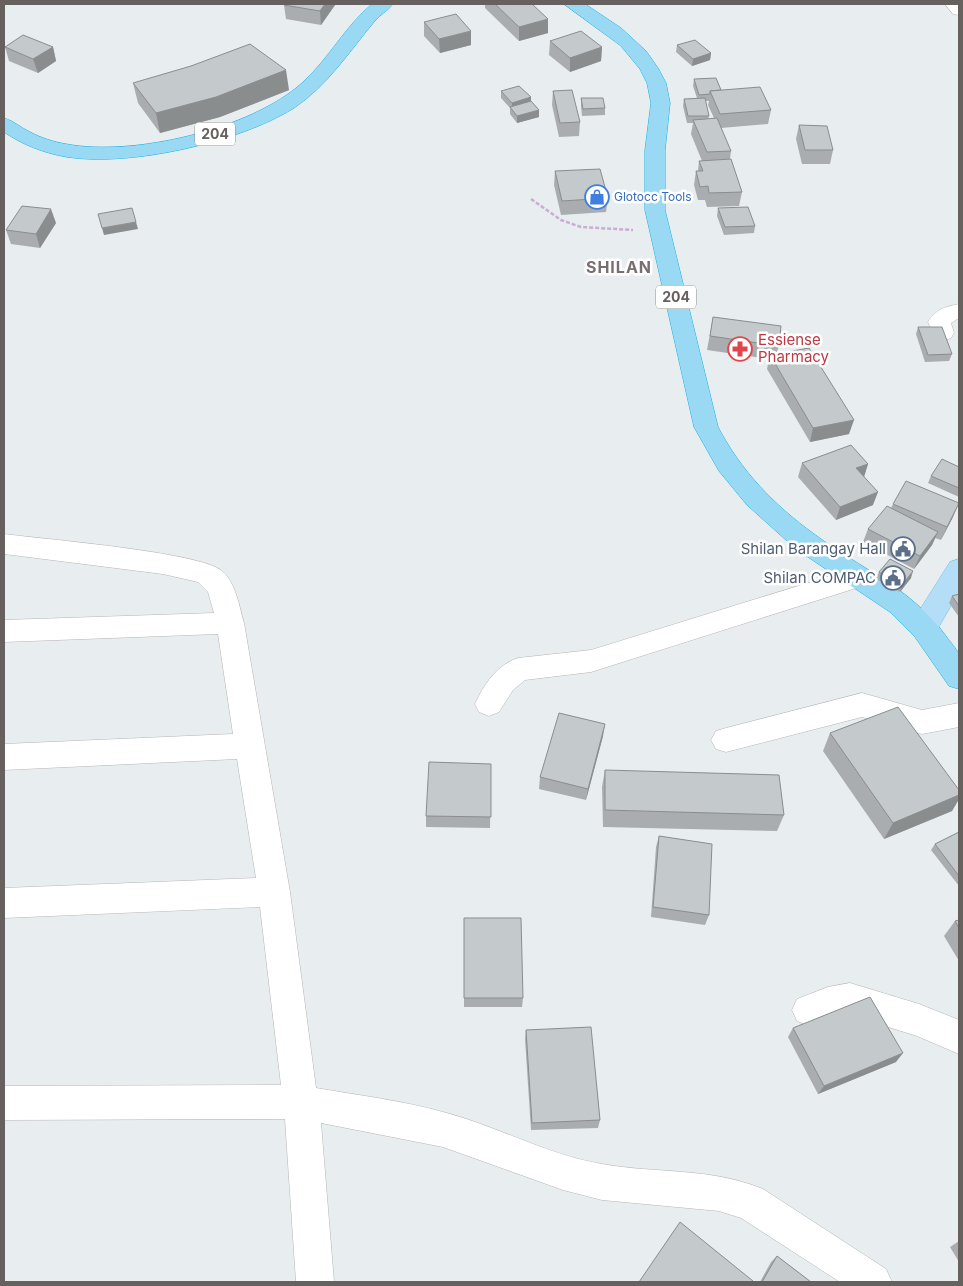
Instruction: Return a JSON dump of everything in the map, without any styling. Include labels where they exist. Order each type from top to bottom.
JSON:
[{"type":"highway","name":"204","points":[[4,124],[16,134],[32,141],[82,152],[110,154],[152,149],[242,127],[265,116],[303,92],[334,60],[367,19],[384,4]]},
{"type":"highway","name":"204","points":[[573,4],[610,26],[633,47],[652,73],[660,100],[656,127],[653,179],[655,210],[706,427],[716,448],[737,479],[764,508],[822,553],[899,604],[924,627],[959,678]]},
{"type":"main road","points":[[924,627],[959,569]]},
{"type":"street","points":[[954,4],[959,10]]},
{"type":"street","points":[[943,333],[939,322],[946,314],[959,311]]},
{"type":"street","points":[[4,544],[163,564],[205,573],[213,578],[221,589],[230,623],[248,746],[274,892],[300,1102],[315,1282]]},
{"type":"street","points":[[489,704],[503,682],[518,669],[591,661],[860,577]]},
{"type":"street","points":[[4,631],[230,623]]},
{"type":"street","points":[[726,740],[862,705],[922,722],[959,715]]},
{"type":"street","points":[[4,757],[248,746]]},
{"type":"street","points":[[4,903],[274,892]]},
{"type":"street","points":[[809,1010],[828,1002],[850,999],[919,1020],[959,1037]]},
{"type":"street","points":[[4,1103],[300,1102],[443,1129],[563,1172],[602,1182],[734,1196],[750,1202],[873,1282]]},
{"type":"path","points":[[531,199],[561,220],[581,227],[661,232]]},
{"type":"building","points":[[285,4],[325,4],[320,11]]},
{"type":"building","points":[[495,4],[532,4],[548,19],[519,27]]},
{"type":"building","points":[[456,14],[471,31],[439,39],[424,22]]},
{"type":"building","points":[[581,31],[602,47],[570,58],[550,41]]},
{"type":"building","points":[[23,35],[53,47],[33,59],[5,47]]},
{"type":"building","points":[[695,40],[711,53],[693,59],[677,45]]},
{"type":"building","points":[[250,44],[286,70],[216,97],[156,113],[133,83],[191,66]]},
{"type":"building","points":[[716,78],[721,90],[699,95],[694,79]]},
{"type":"building","points":[[519,86],[531,97],[512,103],[501,91]]},
{"type":"building","points":[[760,87],[771,110],[720,114],[710,91]]},
{"type":"building","points":[[572,90],[580,122],[560,123],[553,91]]},
{"type":"building","points":[[581,98],[603,98],[605,108],[583,109]]},
{"type":"building","points":[[705,98],[709,116],[688,116],[684,99]]},
{"type":"building","points":[[531,101],[539,110],[517,116],[510,107]]},
{"type":"building","points":[[717,118],[731,151],[707,152],[693,120]]},
{"type":"building","points":[[799,125],[827,126],[833,150],[805,150]]},
{"type":"building","points":[[731,159],[742,192],[709,193],[708,186],[700,187],[696,171],[703,171],[699,161]]},
{"type":"building","points":[[600,169],[608,198],[562,201],[555,171]]},
{"type":"building","points":[[22,206],[51,209],[36,234],[6,230]]},
{"type":"building","points":[[748,207],[755,226],[725,227],[718,208]]},
{"type":"building","points":[[132,208],[136,222],[102,228],[98,214]]},
{"type":"building","points":[[713,317],[781,326],[779,346],[710,336]]},
{"type":"building","points":[[918,327],[942,327],[952,354],[928,355]]},
{"type":"building","points":[[809,348],[854,420],[813,428],[770,355]]},
{"type":"building","points":[[851,445],[868,464],[856,468],[878,492],[840,507],[802,463]]},
{"type":"building","points":[[942,459],[959,467],[959,488],[931,476]]},
{"type":"building","points":[[906,481],[959,503],[947,527],[893,504]]},
{"type":"building","points":[[887,506],[938,532],[920,556],[868,529]]},
{"type":"building","points":[[890,559],[913,571],[902,585],[879,572]]},
{"type":"building","points":[[959,594],[959,606],[952,596]]},
{"type":"building","points":[[898,707],[959,790],[959,795],[893,823],[830,733]]},
{"type":"building","points":[[559,713],[605,724],[588,789],[540,777]]},
{"type":"building","points":[[429,762],[491,764],[491,817],[426,816]]},
{"type":"building","points":[[605,770],[779,775],[784,815],[605,810]]},
{"type":"building","points":[[959,832],[959,876],[935,844]]},
{"type":"building","points":[[659,836],[712,844],[709,915],[653,907]]},
{"type":"building","points":[[464,918],[521,918],[523,998],[464,998]]},
{"type":"building","points":[[959,920],[959,928],[955,921]]},
{"type":"building","points":[[870,997],[903,1053],[824,1086],[793,1028]]},
{"type":"building","points":[[591,1027],[600,1120],[532,1123],[526,1030]]},
{"type":"building","points":[[680,1222],[753,1281],[639,1282]]},
{"type":"building","points":[[777,1256],[811,1282],[762,1282]]},
{"type":"place","name":"Glotocc Tools","points":[[597,197]]},
{"type":"place","name":"Essiense Pharmacy","points":[[740,349]]},
{"type":"place","name":"Shilan Barangay Hall","points":[[903,549]]},
{"type":"place","name":"Shilan COMPAC","points":[[893,578]]},
{"type":"district","name":"SHILAN","points":[[619,267]]}]
